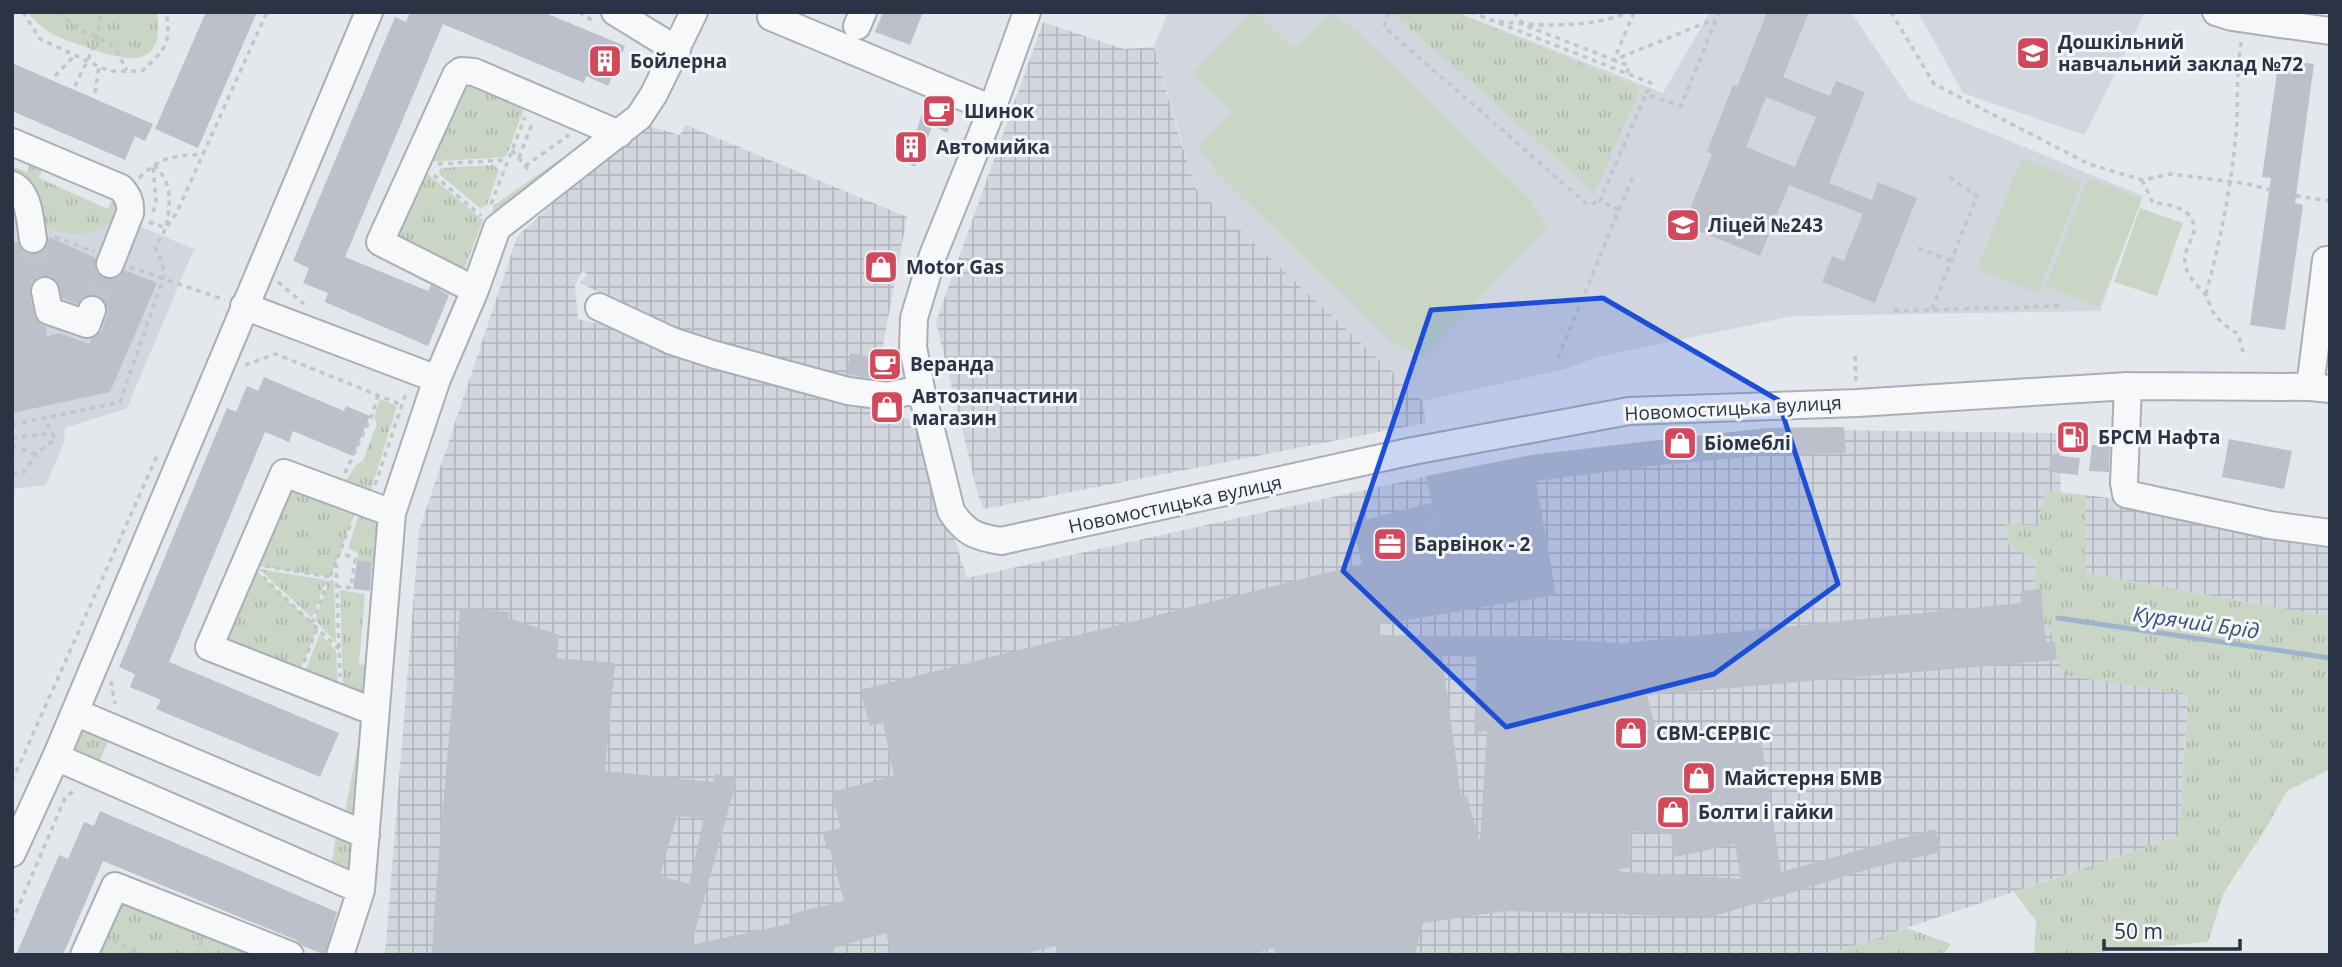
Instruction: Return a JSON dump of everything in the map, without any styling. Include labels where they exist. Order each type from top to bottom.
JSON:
[{"type":"street","points":[[12,853],[56,757],[369,12]]},
{"type":"street","points":[[340,955],[361,890],[375,712],[371,512],[425,375],[475,289],[497,228],[639,117],[654,94],[694,12]]},
{"type":"street","points":[[599,307],[692,348],[848,391],[887,396],[921,389],[913,346],[914,318],[920,292],[1027,12]]},
{"type":"street","points":[[2216,12],[2232,17],[2330,31]]},
{"type":"street","points":[[771,17],[863,59],[992,109]]},
{"type":"street","points":[[608,19],[677,50]]},
{"type":"street","points":[[475,289],[380,242],[456,75],[461,71],[474,72],[619,134]]},
{"type":"street","points":[[12,142],[121,188],[127,194],[131,205],[130,213],[110,264]]},
{"type":"street","points":[[12,185],[25,197],[33,239]]},
{"type":"street","points":[[2320,388],[2326,260]]},
{"type":"street","points":[[244,306],[425,375]]},
{"type":"street","points":[[49,312],[86,325]]},
{"type":"street","points":[[2128,386],[2123,483],[2126,494],[2270,525],[2330,533]]},
{"type":"street","name":"Новомостицька вулиця","points":[[921,389],[951,511],[961,527],[980,538],[1001,541],[1413,451],[1629,411],[1857,403],[2128,386],[2320,388]]},
{"type":"street","points":[[371,512],[284,473],[209,647],[375,712]]},
{"type":"street","points":[[75,712],[366,835]]},
{"type":"street","points":[[56,757],[361,890]]},
{"type":"street","points":[[84,955],[115,886],[290,955]]},
{"type":"path","points":[[23,12],[40,39],[109,71],[142,71],[162,53],[169,33],[166,12]]},
{"type":"path","points":[[59,12],[77,29],[114,47],[128,71]]},
{"type":"path","points":[[75,86],[97,37],[99,12]]},
{"type":"path","points":[[177,212],[267,12]]},
{"type":"path","points":[[579,12],[608,19]]},
{"type":"path","points":[[1388,12],[1384,27],[1588,205],[1600,201],[1619,211]]},
{"type":"path","points":[[1471,12],[1651,83],[1600,201]]},
{"type":"path","points":[[1514,12],[1524,25],[1629,65],[1627,73]]},
{"type":"path","points":[[1490,19],[1524,25],[1576,25],[1628,12]]},
{"type":"path","points":[[1614,60],[1634,12]]},
{"type":"path","points":[[1646,94],[1682,106],[1719,12]]},
{"type":"path","points":[[1891,12],[1934,84],[2089,164],[2142,180],[2172,174],[2248,184],[2290,195],[2330,201]]},
{"type":"path","points":[[1614,60],[1717,18]]},
{"type":"path","points":[[2206,294],[2230,183],[2237,120],[2239,60],[2245,30]]},
{"type":"path","points":[[55,75],[75,55]]},
{"type":"path","points":[[95,93],[99,66]]},
{"type":"path","points":[[432,174],[485,220],[526,114]]},
{"type":"path","points":[[519,158],[535,116]]},
{"type":"path","points":[[525,166],[571,134]]},
{"type":"path","points":[[512,150],[533,175]]},
{"type":"path","points":[[139,178],[153,164],[166,157],[203,154]]},
{"type":"path","points":[[434,164],[508,160]]},
{"type":"path","points":[[1932,310],[1977,196],[1946,175]]},
{"type":"path","points":[[1558,358],[1633,176]]},
{"type":"path","points":[[2142,180],[2153,203],[2185,211],[2192,221],[2194,231],[2187,244],[2185,262],[2196,286],[2206,294],[2213,312],[2225,326],[2238,334],[2243,352]]},
{"type":"path","points":[[12,425],[120,402],[163,279],[163,263],[155,248],[166,228],[148,221]]},
{"type":"path","points":[[1918,248],[1951,261]]},
{"type":"path","points":[[275,279],[304,305]]},
{"type":"path","points":[[1894,311],[2059,306]]},
{"type":"path","points":[[312,623],[333,577],[340,552],[371,512],[425,375]]},
{"type":"path","points":[[344,476],[372,415],[378,395]]},
{"type":"path","points":[[12,474],[24,472],[36,454],[55,439],[43,418]]},
{"type":"path","points":[[12,438],[52,433]]},
{"type":"path","points":[[12,446],[36,454]]},
{"type":"path","points":[[1428,526],[1437,524],[1436,520],[1441,513]]},
{"type":"path","points":[[336,586],[351,588],[355,559],[340,552]]},
{"type":"path","points":[[253,565],[333,577]]},
{"type":"path","points":[[261,575],[339,650]]},
{"type":"path","points":[[333,577],[336,586],[340,682]]},
{"type":"path","points":[[299,673],[317,628]]},
{"type":"path","points":[[12,922],[65,798],[94,774]]},
{"type":"path","points":[[113,941],[145,955]]},
{"type":"highlighted area","points":[[1603,298],[1778,400],[1838,584],[1714,674],[1506,727],[1343,571],[1431,310]]},
{"type":"shaded area","name":"Ліцей №243","points":[[1168,12],[1457,12],[1663,93],[1710,12],[1851,12],[1910,100],[2143,196],[2100,311],[1793,316],[1597,357],[1565,369],[1423,401],[1196,189],[1154,47]]},
{"type":"shaded area","name":"Дошкільний навчальний заклад №72","points":[[1918,12],[2145,12],[2085,135],[1963,93]]},
{"type":"shaded area","points":[[1043,22],[1124,49],[1154,47],[1196,189],[1423,401],[1426,423],[984,509],[978,495],[936,322]]},
{"type":"shaded area","name":"Барвінок - 2","points":[[638,123],[680,135],[686,125],[907,217],[874,393],[711,347],[580,283],[587,274],[582,271],[575,286],[578,319],[646,334],[729,373],[877,408],[918,423],[967,578],[1419,478],[1532,456],[1766,429],[2059,433],[2061,493],[2045,491],[2038,526],[2007,524],[2009,545],[2036,559],[2033,589],[2041,589],[2044,620],[2055,641],[2057,660],[2188,687],[2179,836],[1826,955],[385,955],[419,531],[517,237]]},
{"type":"shaded area","points":[[12,173],[194,249],[127,408],[65,428],[64,442],[46,485],[12,489]]},
{"type":"shaded area","points":[[2086,495],[2330,528],[2330,617],[2086,573]]},
{"type":"green space","points":[[29,12],[157,12],[158,31],[155,45],[149,53],[128,58],[114,56],[55,35],[40,25]]},
{"type":"green space","points":[[1252,12],[1292,47],[1238,105],[1330,12],[1355,30],[1528,197],[1547,227],[1424,357],[1394,344],[1218,174],[1199,146],[1232,112],[1192,75]]},
{"type":"green space","points":[[1396,12],[1455,12],[1640,87],[1595,192],[1395,15]]},
{"type":"green space","points":[[466,78],[526,104],[506,157],[427,162]]},
{"type":"green space","points":[[595,135],[596,141],[493,212],[493,206]]},
{"type":"green space","points":[[2022,158],[2082,182],[2038,293],[1977,269]]},
{"type":"green space","points":[[32,160],[44,165],[39,178],[108,209],[114,197],[118,199],[117,217],[90,233],[44,228],[32,184],[12,173],[12,166],[27,172]]},
{"type":"green space","points":[[494,165],[499,170],[487,205],[480,208],[439,174],[440,168]]},
{"type":"green space","points":[[423,170],[483,220],[462,275],[390,238]]},
{"type":"green space","points":[[2088,178],[2142,199],[2099,307],[2046,286]]},
{"type":"green space","points":[[2140,208],[2183,223],[2157,296],[2114,282]]},
{"type":"green space","points":[[380,399],[397,406],[370,493],[344,483],[357,464],[363,461],[377,423],[374,417]]},
{"type":"green space","points":[[288,481],[357,508],[330,577],[253,565]]},
{"type":"green space","points":[[2045,491],[2086,495],[2086,573],[2330,617],[2330,769],[2287,791],[2224,892],[2208,942],[2068,955],[2034,955],[2036,921],[2014,892],[2179,836],[2188,694],[2067,676],[2057,660],[2055,641],[2044,620],[2041,590],[2033,590],[2036,560],[2009,545],[2006,524],[2038,526]]},
{"type":"green space","points":[[383,512],[375,562],[357,560],[358,553],[348,548],[359,514]]},
{"type":"green space","points":[[251,566],[317,628],[299,673],[217,641]]},
{"type":"green space","points":[[259,569],[326,580],[312,618]]},
{"type":"green space","points":[[330,580],[334,580],[336,643],[315,620]]},
{"type":"green space","points":[[340,590],[365,594],[359,664],[369,666],[367,694],[362,697],[343,689]]},
{"type":"green space","points":[[320,634],[336,650],[338,689],[304,674]]},
{"type":"green space","points":[[85,725],[112,733],[95,771],[73,754]]},
{"type":"green space","points":[[359,739],[364,809],[361,815],[344,816]]},
{"type":"green space","points":[[337,831],[355,837],[358,878],[330,873]]},
{"type":"green space","points":[[123,899],[273,955],[93,955]]},
{"type":"green space","points":[[1907,928],[1951,944],[1943,955],[1826,955]]},
{"type":"building","points":[[206,12],[257,12],[198,148],[155,129]]},
{"type":"building","points":[[410,12],[543,12],[625,46],[608,86],[586,76],[584,83],[443,24],[345,257],[428,291],[431,285],[449,295],[428,346],[325,302],[328,293],[303,283],[309,268],[293,261],[395,17],[406,22]]},
{"type":"building","points":[[883,12],[923,12],[910,45],[875,32]]},
{"type":"building","points":[[1767,12],[1809,12],[1783,77],[1830,96],[1836,81],[1865,92],[1829,183],[1872,200],[1878,182],[1917,198],[1875,303],[1822,282],[1832,256],[1844,261],[1863,214],[1789,185],[1760,256],[1684,225],[1712,154],[1707,152],[1733,85],[1737,87]],"holes":[[[1766,97],[1816,117],[1795,167],[1746,147]]]},
{"type":"building","points":[[2279,59],[2314,64],[2295,203],[2303,205],[2285,330],[2250,325],[2271,178],[2262,177]]},
{"type":"building","points":[[12,63],[153,124],[145,141],[135,136],[125,160],[12,111]]},
{"type":"building","points":[[927,99],[955,111],[947,133],[933,125],[915,167],[893,155],[905,131],[915,135]]},
{"type":"building","points":[[49,237],[96,258],[97,273],[104,278],[113,279],[120,276],[124,270],[157,283],[110,392],[12,413],[12,243],[18,242],[27,253],[36,254],[42,252]],"holes":[[[41,276],[56,280],[62,298],[78,304],[90,294],[98,295],[104,300],[108,308],[102,330],[89,344],[60,333],[47,336],[46,327],[38,322],[34,315],[30,285]]]},
{"type":"building","points":[[850,353],[879,358],[876,379],[847,374]]},
{"type":"building","points":[[264,377],[344,411],[346,406],[370,416],[353,456],[293,431],[289,442],[265,432],[169,662],[339,733],[320,777],[156,709],[161,700],[130,687],[135,674],[119,667],[227,408],[236,412],[247,386],[258,391]]},
{"type":"building","points":[[1844,427],[1846,453],[1765,455],[1536,481],[1556,595],[1378,625],[1379,635],[1508,637],[1623,643],[2021,603],[2020,591],[2041,589],[2046,642],[2055,641],[2057,660],[1647,695],[1656,730],[1700,727],[1701,734],[1759,725],[1781,872],[1935,829],[1941,852],[1876,867],[1711,917],[1505,911],[1423,923],[1415,955],[1275,955],[1274,948],[1250,955],[1057,955],[1056,946],[1018,955],[891,955],[886,933],[833,948],[835,955],[432,955],[460,608],[509,612],[508,618],[559,635],[557,658],[615,663],[605,771],[713,782],[715,774],[737,779],[691,945],[793,923],[791,914],[844,901],[823,832],[841,828],[831,792],[894,776],[883,723],[870,726],[860,690],[1362,564],[1352,523],[1432,503],[1426,476],[1531,455],[1767,428]],"holes":[[[1442,656],[1477,657],[1474,734],[1487,731],[1480,843],[1467,796],[1461,796]],[[677,816],[704,818],[689,884],[660,876]],[[1629,831],[1671,834],[1675,857],[1735,844],[1741,879],[1614,871],[1630,867]]]},
{"type":"building","points":[[2099,437],[2110,437],[2109,472],[2089,471],[2092,445],[2099,445]]},
{"type":"building","points":[[2229,439],[2292,451],[2284,489],[2222,477]]},
{"type":"building","points":[[2051,455],[2080,458],[2078,475],[2049,472]]},
{"type":"building","points":[[357,560],[372,562],[370,591],[353,589]]},
{"type":"building","points":[[100,811],[337,912],[325,955],[303,946],[296,940],[103,861],[63,955],[16,955],[59,855],[68,859],[84,822],[94,826]]},
{"type":"waterway","name":"Курячий Брід","points":[[2058,618],[2330,658]]},
{"type":"tunnel","points":[[33,239],[45,291]]},
{"type":"tunnel","points":[[92,310],[110,264]]},
{"type":"place","name":"Дошкільний навчальний заклад №72","points":[[2033,53]]},
{"type":"place","name":"Бойлерна","points":[[605,61]]},
{"type":"place","name":"Шинок","points":[[939,111]]},
{"type":"place","name":"Автомийка","points":[[911,147]]},
{"type":"place","name":"Ліцей №243","points":[[1683,225]]},
{"type":"place","name":"Motor Gas","points":[[881,267]]},
{"type":"place","name":"Веранда","points":[[885,364]]},
{"type":"place","name":"Автозапчастини магазин","points":[[887,407]]},
{"type":"place","name":"БРСМ Нафта","points":[[2073,437]]},
{"type":"place","name":"Біомеблі","points":[[1680,443]]},
{"type":"place","name":"Барвінок - 2","points":[[1390,544]]},
{"type":"place","name":"СВМ-СЕРВІС","points":[[1631,733]]},
{"type":"place","name":"Майстерня БМВ","points":[[1699,778]]},
{"type":"place","name":"Болти і гайки","points":[[1673,812]]}]
